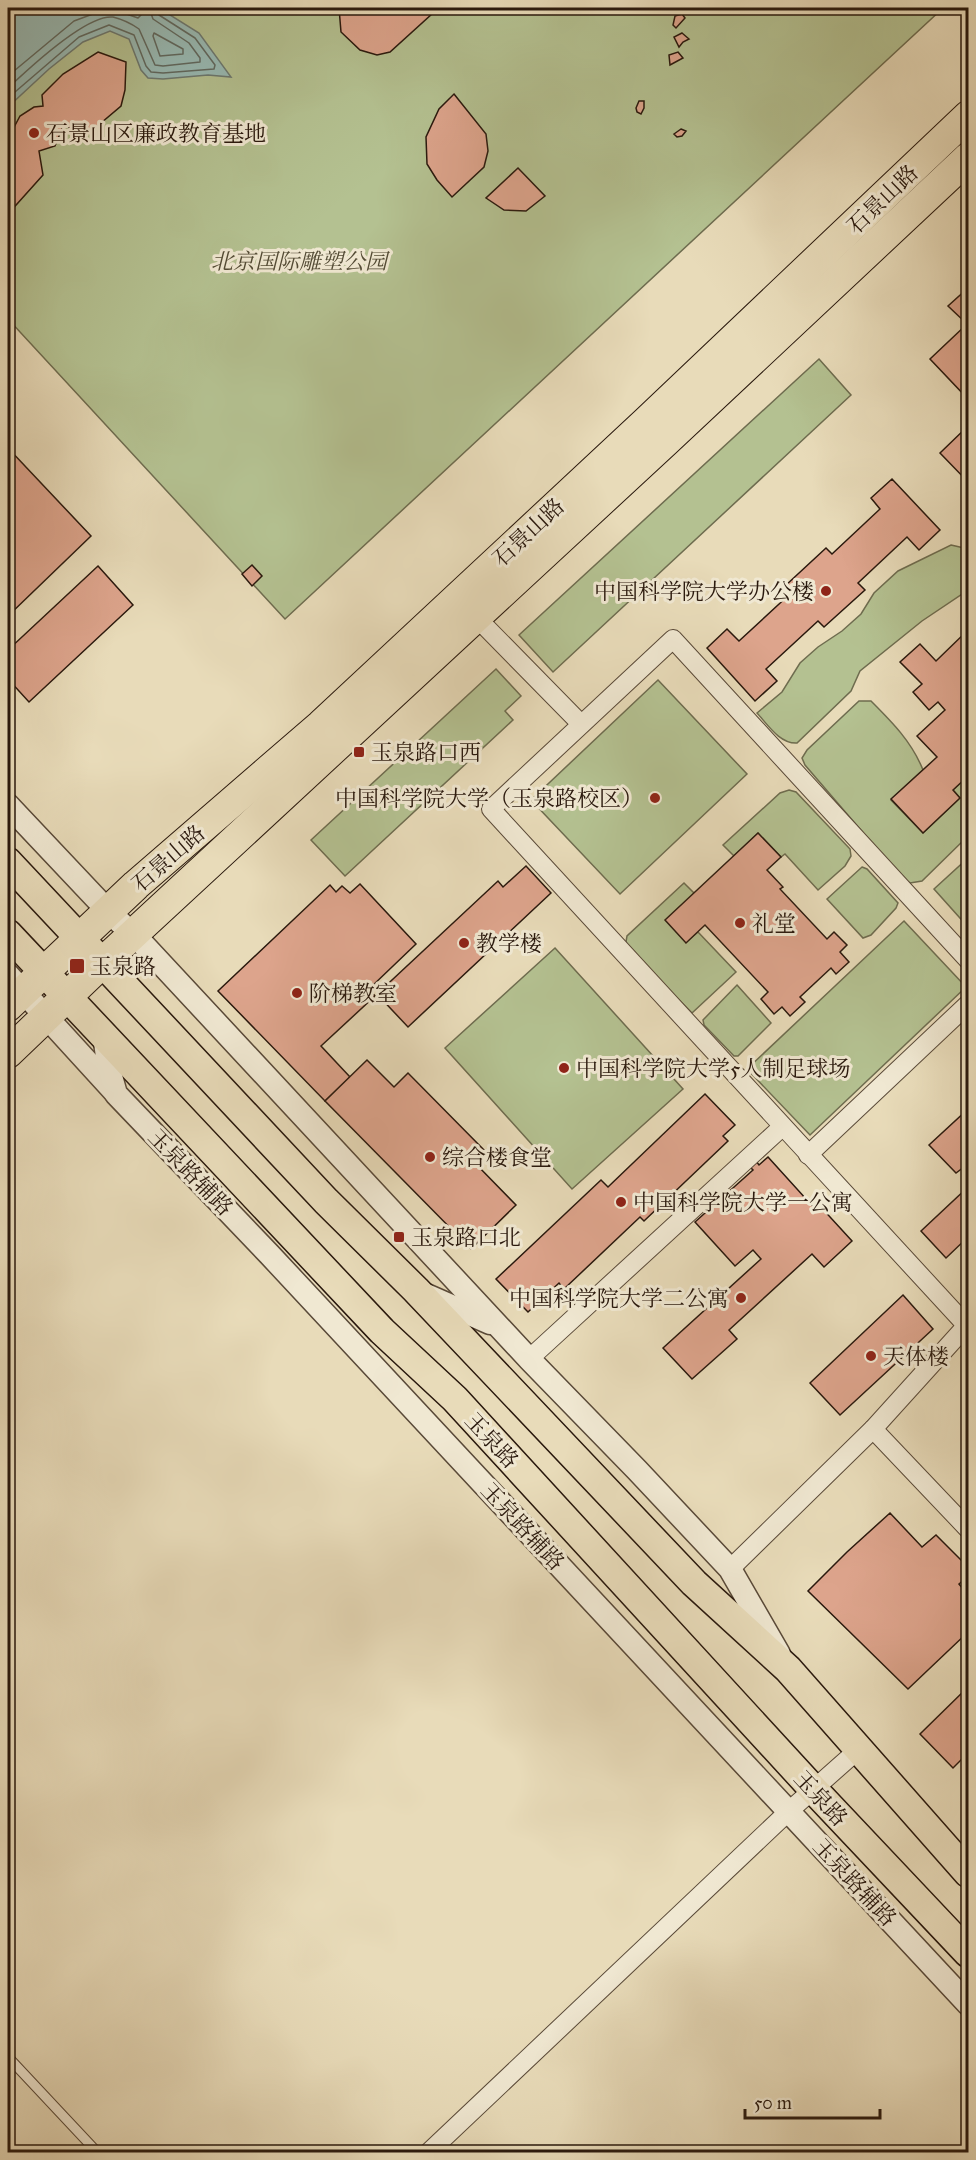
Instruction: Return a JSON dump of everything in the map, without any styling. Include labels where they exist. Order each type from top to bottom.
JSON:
[{"type":"highway","name":"石景山路","points":[[20,986],[79,938],[321,725],[969,116]]},
{"type":"highway","name":"石景山路","points":[[8,1053],[133,934],[666,442],[969,158]]},
{"type":"main road","points":[[8,862],[326,1201],[416,1290],[694,1583],[788,1669],[969,1873]]},
{"type":"main road","name":"玉泉路","points":[[8,934],[20,986],[104,1036],[382,1331],[454,1400],[813,1790],[969,1953]]},
{"type":"street","points":[[476,616],[581,724]]},
{"type":"street","points":[[730,1569],[873,1429],[968,1325],[782,1127],[491,809],[673,639],[969,960]]},
{"type":"street","points":[[8,805],[108,912],[133,934],[529,1359],[638,1470],[730,1569],[788,1669]]},
{"type":"street","points":[[808,1155],[969,1004]]},
{"type":"street","name":"玉泉路","points":[[57,1007],[103,1081],[116,1094]]},
{"type":"street","name":"玉泉路辅路","points":[[104,1036],[116,1094],[269,1254],[969,2004]]},
{"type":"street","points":[[529,1359],[782,1127]]},
{"type":"street","points":[[416,1290],[502,1329]]},
{"type":"street","points":[[873,1429],[969,1529]]},
{"type":"street","points":[[429,2152],[789,1811],[859,1749]]},
{"type":"lane","points":[[8,2057],[97,2152]]},
{"type":"green space","name":"北京国际雕塑公园","points":[[8,8],[943,8],[285,619],[8,319]]},
{"type":"green space","points":[[819,359],[851,395],[553,672],[519,635]]},
{"type":"green space","points":[[951,545],[964,548],[968,552],[968,590],[922,621],[860,671],[851,691],[797,743],[785,740],[775,733],[757,713],[782,692],[800,663],[861,614],[874,593],[898,571]]},
{"type":"green space","points":[[496,669],[521,696],[505,711],[513,720],[345,876],[311,840]]},
{"type":"green space","points":[[658,680],[747,774],[620,894],[531,800]]},
{"type":"green space","points":[[859,701],[871,701],[901,733],[923,770],[891,800],[923,833],[960,798],[953,790],[968,776],[968,836],[922,881],[910,883],[902,878],[805,765],[802,758],[807,750]]},
{"type":"green space","points":[[789,790],[796,792],[850,849],[851,856],[845,866],[818,890],[785,854],[781,857],[758,833],[734,856],[723,845],[780,793]]},
{"type":"green space","points":[[968,858],[968,927],[934,889]]},
{"type":"green space","points":[[862,867],[867,869],[898,903],[871,935],[863,938],[827,899]]},
{"type":"green space","points":[[684,883],[694,893],[686,942],[698,932],[736,972],[692,1013],[631,952],[626,942],[627,936]]},
{"type":"green space","points":[[904,921],[966,987],[810,1135],[747,1069]]},
{"type":"green space","name":"中国科学院大学5人制足球场","points":[[555,948],[683,1089],[572,1189],[445,1048]]},
{"type":"green space","points":[[737,985],[771,1023],[738,1056],[734,1056],[704,1025],[703,1020]]},
{"type":"water","points":[[8,8],[159,8],[199,33],[231,77],[208,75],[148,78],[141,70],[129,39],[110,31],[83,42],[49,69],[8,107]]},
{"type":"building","points":[[339,8],[430,8],[428,9],[433,13],[390,52],[377,55],[360,50],[341,32]]},
{"type":"building","points":[[682,14],[685,18],[676,28],[673,25],[675,16]]},
{"type":"building","points":[[682,33],[689,39],[679,47],[674,37]]},
{"type":"building","name":"石景山区廉政教育基地","points":[[98,52],[126,62],[125,90],[121,106],[88,134],[63,126],[55,146],[39,151],[43,175],[8,214],[8,133],[12,131],[20,116],[34,107],[43,106],[42,95],[63,74]]},
{"type":"building","points":[[678,52],[683,58],[670,65],[669,55]]},
{"type":"building","points":[[454,94],[486,134],[488,151],[484,167],[452,197],[427,164],[426,137],[439,109]]},
{"type":"building","points":[[639,101],[644,101],[641,114],[636,108]]},
{"type":"building","points":[[681,129],[686,131],[682,136],[677,137],[674,134]]},
{"type":"building","points":[[518,168],[545,196],[526,211],[504,210],[486,198]]},
{"type":"building","points":[[968,288],[968,399],[930,359],[967,324],[948,306]]},
{"type":"building","points":[[968,426],[968,482],[940,453]]},
{"type":"building","points":[[8,448],[91,536],[8,616]]},
{"type":"building","name":"中国科学院大学办公楼","points":[[892,479],[940,530],[919,550],[907,537],[858,583],[865,590],[824,627],[818,621],[766,669],[777,681],[755,701],[707,648],[727,629],[739,641],[791,593],[785,586],[826,548],[832,554],[880,509],[871,498]]},
{"type":"building","points":[[252,565],[262,576],[252,586],[242,574]]},
{"type":"building","points":[[98,566],[133,605],[29,702],[8,679],[8,650]]},
{"type":"building","points":[[968,630],[968,686],[965,690],[968,694],[968,776],[953,790],[960,798],[923,833],[891,799],[937,757],[917,736],[945,710],[938,702],[929,710],[913,692],[922,684],[900,662],[920,644],[936,661]]},
{"type":"building","name":"礼堂","points":[[758,833],[781,857],[767,870],[783,887],[780,889],[827,939],[834,932],[847,945],[840,952],[849,962],[836,974],[831,968],[800,997],[805,1002],[790,1016],[782,1007],[774,1014],[761,999],[768,992],[705,925],[686,943],[665,920]]},
{"type":"building","name":"教学楼","points":[[526,866],[551,893],[408,1027],[377,994],[498,881],[503,887]]},
{"type":"building","name":"阶梯教室","points":[[360,884],[416,944],[369,989],[375,996],[321,1046],[350,1077],[325,1101],[218,991],[330,885],[336,892],[342,886],[350,893]]},
{"type":"building","name":"综合楼食堂","points":[[367,1060],[394,1087],[408,1073],[485,1151],[474,1162],[516,1205],[471,1249],[325,1101]]},
{"type":"building","name":"中国科学院大学一公寓","points":[[705,1094],[735,1125],[723,1136],[728,1141],[644,1221],[640,1217],[564,1289],[559,1283],[528,1312],[496,1279],[601,1180],[608,1187]]},
{"type":"building","points":[[967,1110],[968,1164],[956,1173],[929,1145]]},
{"type":"building","name":"中国科学院大学二公寓","points":[[768,1157],[816,1210],[820,1206],[852,1241],[824,1267],[812,1254],[729,1330],[737,1339],[692,1379],[663,1348],[761,1259],[753,1250],[735,1266],[695,1222],[753,1170],[750,1167],[756,1161],[759,1165]]},
{"type":"building","points":[[968,1187],[968,1237],[946,1258],[921,1231]]},
{"type":"building","name":"天体楼","points":[[903,1295],[933,1329],[840,1415],[810,1383]]},
{"type":"building","points":[[890,1513],[922,1547],[936,1535],[968,1567],[968,1576],[959,1584],[968,1595],[968,1632],[908,1689],[808,1591]]},
{"type":"building","points":[[968,1687],[968,1753],[953,1768],[920,1734]]},
{"type":"place","name":"石景山区廉政教育基地","points":[[34,133]]},
{"type":"place","name":"中国科学院大学办公楼","points":[[826,591]]},
{"type":"place","name":"玉泉路口西","points":[[359,752]]},
{"type":"place","name":"中国科学院大学（玉泉路校区）","points":[[655,798]]},
{"type":"place","name":"礼堂","points":[[740,923]]},
{"type":"place","name":"教学楼","points":[[464,943]]},
{"type":"place","name":"玉泉路","points":[[77,966]]},
{"type":"place","name":"阶梯教室","points":[[297,993]]},
{"type":"place","name":"中国科学院大学5人制足球场","points":[[564,1068]]},
{"type":"place","name":"综合楼食堂","points":[[430,1157]]},
{"type":"place","name":"中国科学院大学一公寓","points":[[621,1202]]},
{"type":"place","name":"玉泉路口北","points":[[399,1237]]},
{"type":"place","name":"中国科学院大学二公寓","points":[[741,1298]]},
{"type":"place","name":"天体楼","points":[[871,1356]]}]
